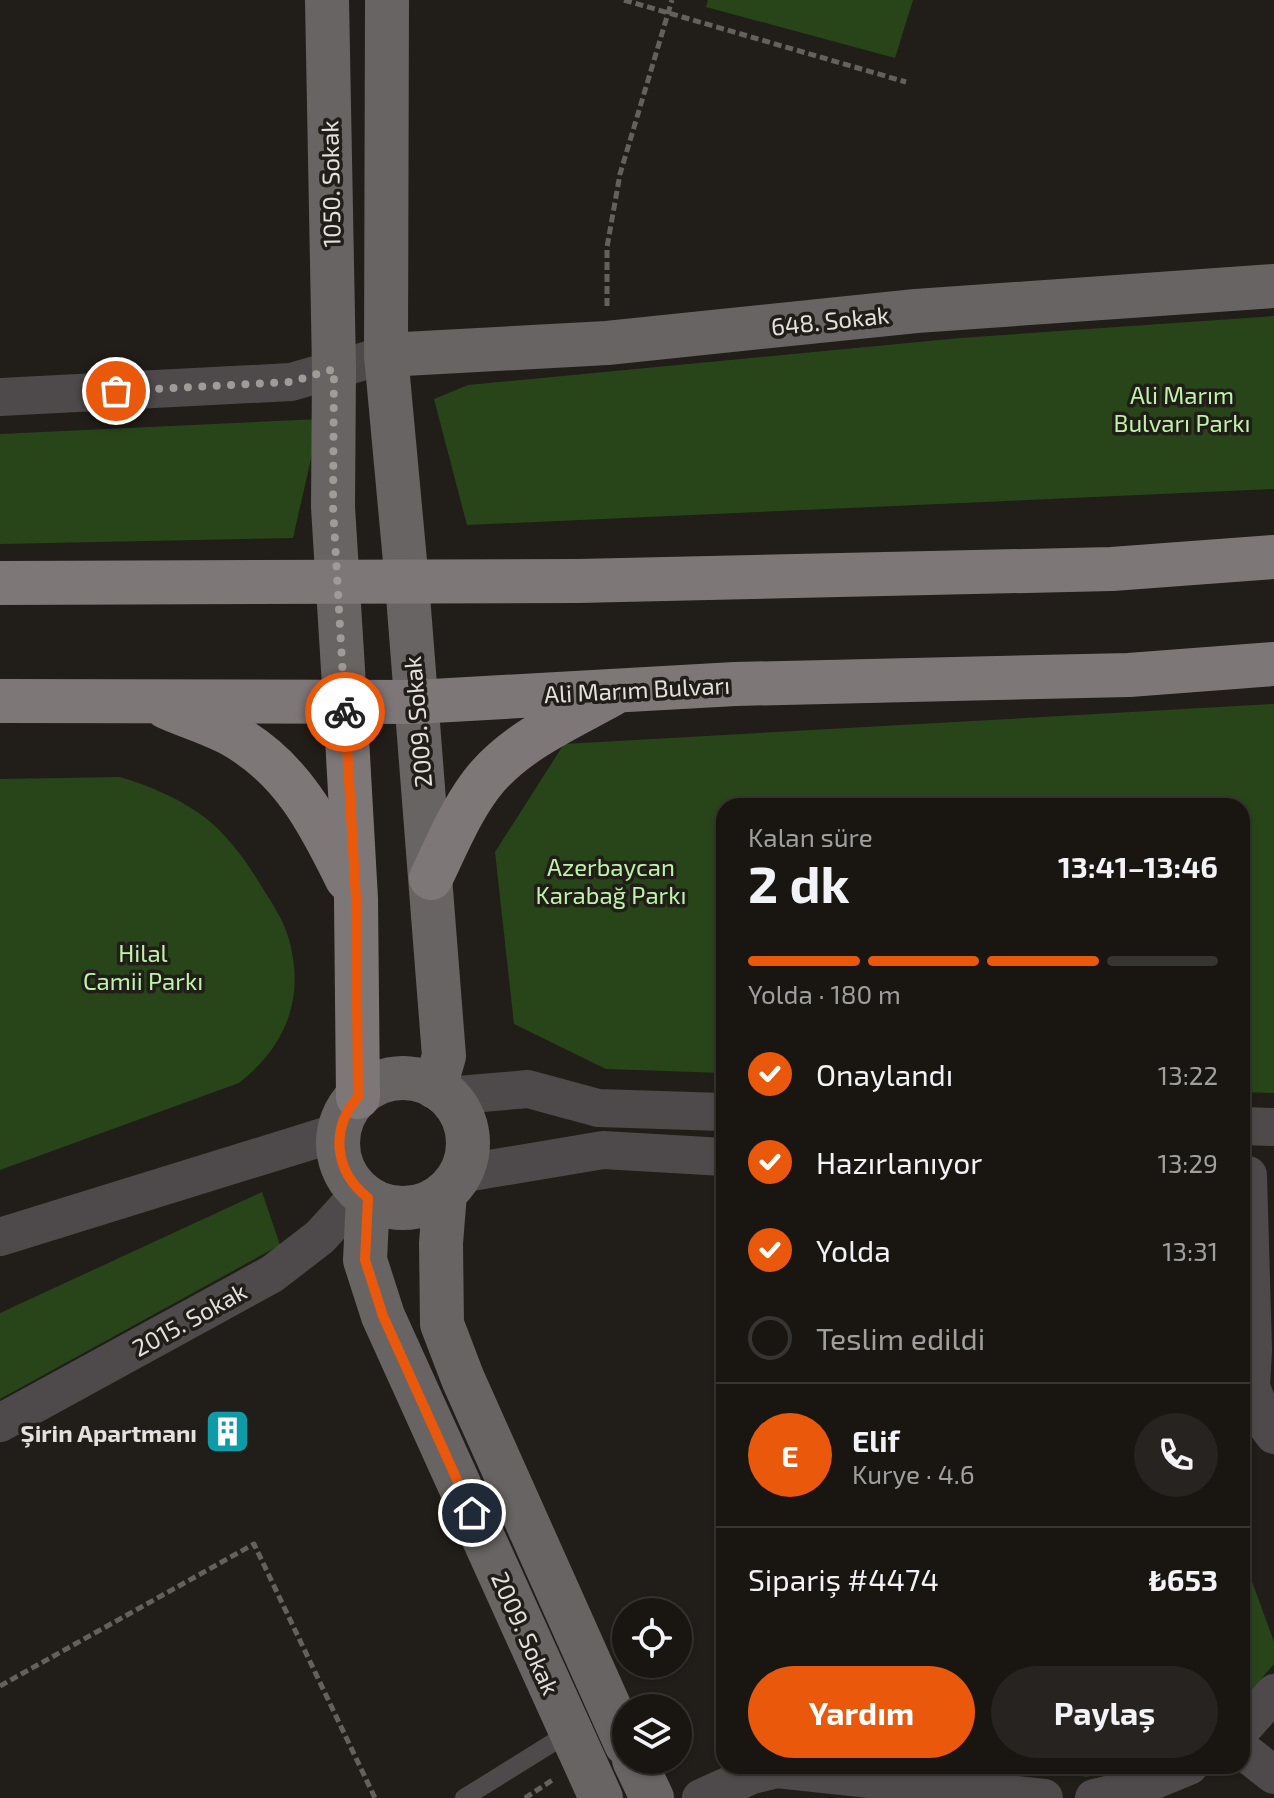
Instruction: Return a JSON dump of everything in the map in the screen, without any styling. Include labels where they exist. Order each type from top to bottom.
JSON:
[{"type":"main road","points":[[0,583],[407,583],[1112,569],[1274,557]]},
{"type":"main road","name":"Ali Marım Bulvarı","points":[[0,701],[415,702],[735,684],[1129,675],[1274,664]]},
{"type":"main road","points":[[431,878],[474,795],[505,759],[528,741],[620,690]]},
{"type":"main road","points":[[149,700],[234,736],[274,767],[318,819],[356,896]]},
{"type":"main road","points":[[345,702],[356,896],[348,1114]]},
{"type":"street","name":"1050. Sokak","points":[[327,0],[334,369]]},
{"type":"street","points":[[0,397],[291,382],[386,355],[387,0]]},
{"type":"street","name":"648. Sokak","points":[[386,355],[607,343],[916,311],[1274,286]]},
{"type":"street","name":"2009. Sokak","points":[[386,355],[431,878],[444,1056],[441,1092]]},
{"type":"street","points":[[334,369],[333,507],[345,702]]},
{"type":"street","points":[[395,1079],[416,1080],[441,1092],[460,1113],[467,1133],[467,1154],[452,1184],[430,1202],[412,1208],[394,1208],[364,1195],[342,1165],[338,1143],[348,1114],[375,1085],[395,1079]]},
{"type":"street","points":[[441,1092],[528,1089],[598,1108],[716,1112]]},
{"type":"street","points":[[0,1237],[348,1114]]},
{"type":"street","points":[[1250,1126],[1274,1127]]},
{"type":"street","points":[[452,1184],[603,1150],[716,1157]]},
{"type":"street","points":[[1250,1365],[1253,1350],[1255,1175]]},
{"type":"street","name":"2009. Sokak","points":[[452,1184],[441,1243],[442,1324],[463,1379],[612,1715]]},
{"type":"street","name":"2009. Sokak","points":[[364,1195],[365,1260],[383,1316],[601,1798]]},
{"type":"street","name":"2015. Sokak","points":[[0,1423],[272,1274],[320,1237],[364,1195]]},
{"type":"street","points":[[1250,1394],[1274,1435]]},
{"type":"street","points":[[566,1722],[600,1690]]},
{"type":"street","points":[[1250,1720],[1274,1693]]},
{"type":"street","points":[[1250,1756],[1274,1775]]},
{"type":"street","points":[[641,1774],[652,1798]]},
{"type":"street","points":[[701,1798],[756,1774]]},
{"type":"street","points":[[832,1774],[1044,1798]]},
{"type":"street","points":[[1094,1798],[1133,1789],[1170,1774]]},
{"type":"lane","points":[[464,1798],[566,1722]]},
{"type":"path","points":[[624,0],[906,82]]},
{"type":"path","points":[[607,343],[607,247],[620,174],[672,0]]},
{"type":"path","points":[[0,1686],[254,1544],[375,1798]]},
{"type":"green space","points":[[708,0],[913,0],[895,58],[706,7]]},
{"type":"green space","name":"Ali Marım Bulvarı Parkı","points":[[1274,316],[1274,489],[467,525],[434,399],[468,385],[960,338]]},
{"type":"green space","points":[[320,419],[293,538],[0,544],[0,434]]},
{"type":"green space","name":"Azerbaycan Karabağ Parkı","points":[[1274,704],[1274,1093],[1250,1092],[1250,798],[716,798],[716,1073],[606,1069],[514,1024],[495,852],[564,744]]},
{"type":"green space","name":"Hilal Camii Parkı","points":[[120,777],[163,793],[203,816],[228,840],[250,868],[288,936],[295,979],[288,1018],[269,1052],[239,1083],[0,1170],[0,779]]},
{"type":"green space","points":[[262,1192],[280,1245],[0,1399],[0,1313]]},
{"type":"green space","points":[[1250,1576],[1274,1642],[1274,1664],[1250,1692]]},
{"type":"way so far","points":[[116,391],[291,382],[334,369],[333,507],[345,712]]},
{"type":"place","name":"Şirin Apartmanı","points":[[228,1432]]},
{"type":"route","points":[[345,712],[356,899],[358,1097],[342,1122],[339,1154],[347,1175],[368,1198],[365,1260],[383,1316],[472,1513]]}]
